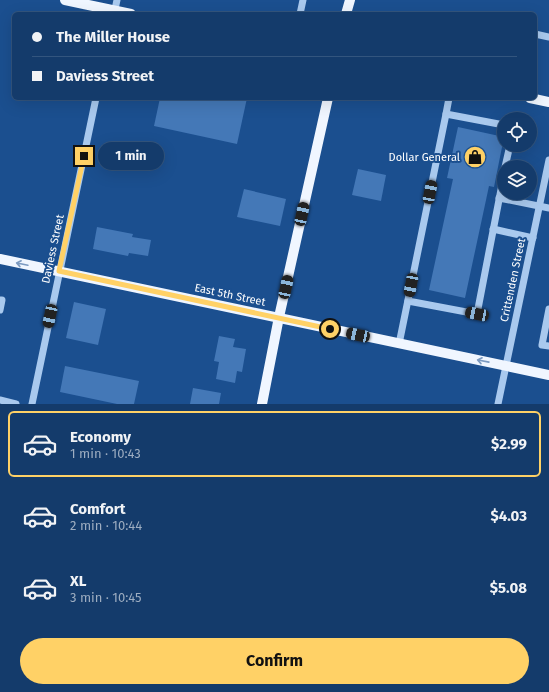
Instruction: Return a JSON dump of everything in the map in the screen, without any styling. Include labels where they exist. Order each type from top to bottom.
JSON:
[{"type":"main road","points":[[65,0],[114,12]]},
{"type":"main road","points":[[347,12],[350,0]]},
{"type":"main road","points":[[537,99],[549,102]]},
{"type":"main road","points":[[262,404],[279,318],[328,100]]},
{"type":"main road","name":"East 5th Street","points":[[0,259],[549,375]]},
{"type":"street","points":[[114,12],[117,0]]},
{"type":"street","points":[[300,12],[303,0]]},
{"type":"street","points":[[537,34],[549,37]]},
{"type":"street","name":"Daviess Street","points":[[32,404],[96,100]]},
{"type":"street","points":[[398,344],[449,100]]},
{"type":"street","points":[[446,114],[497,124]]},
{"type":"street","name":"Crittenden Street","points":[[498,404],[549,160]]},
{"type":"street","points":[[408,301],[477,314],[499,200]]},
{"type":"street","points":[[509,200],[549,208]]},
{"type":"street","points":[[493,229],[533,238]]},
{"type":"street","points":[[0,300],[2,300],[0,310]]},
{"type":"street","points":[[549,308],[542,345],[549,346]]},
{"type":"street","points":[[0,400],[16,404]]},
{"type":"building","points":[[160,100],[247,100],[237,144],[154,126]]},
{"type":"building","points":[[458,127],[497,135],[497,152],[501,152],[499,160],[497,160],[497,172],[494,187],[489,186],[465,298],[429,290],[453,179],[447,178]]},
{"type":"building","points":[[358,169],[386,175],[381,201],[352,195]]},
{"type":"building","points":[[244,189],[286,199],[280,226],[237,217]]},
{"type":"building","points":[[97,227],[133,234],[132,237],[151,240],[148,256],[129,253],[128,256],[93,249]]},
{"type":"building","points":[[74,302],[106,309],[98,345],[66,338]]},
{"type":"building","points":[[219,336],[235,339],[233,347],[246,349],[242,372],[237,371],[235,383],[216,379],[219,362],[214,361]]},
{"type":"building","points":[[65,366],[139,381],[134,404],[117,404],[60,392]]},
{"type":"building","points":[[193,388],[221,393],[219,404],[190,404]]},
{"type":"place","name":"Dollar General","points":[[475,157]]},
{"type":"route","points":[[84,156],[59,271],[330,329]]}]
